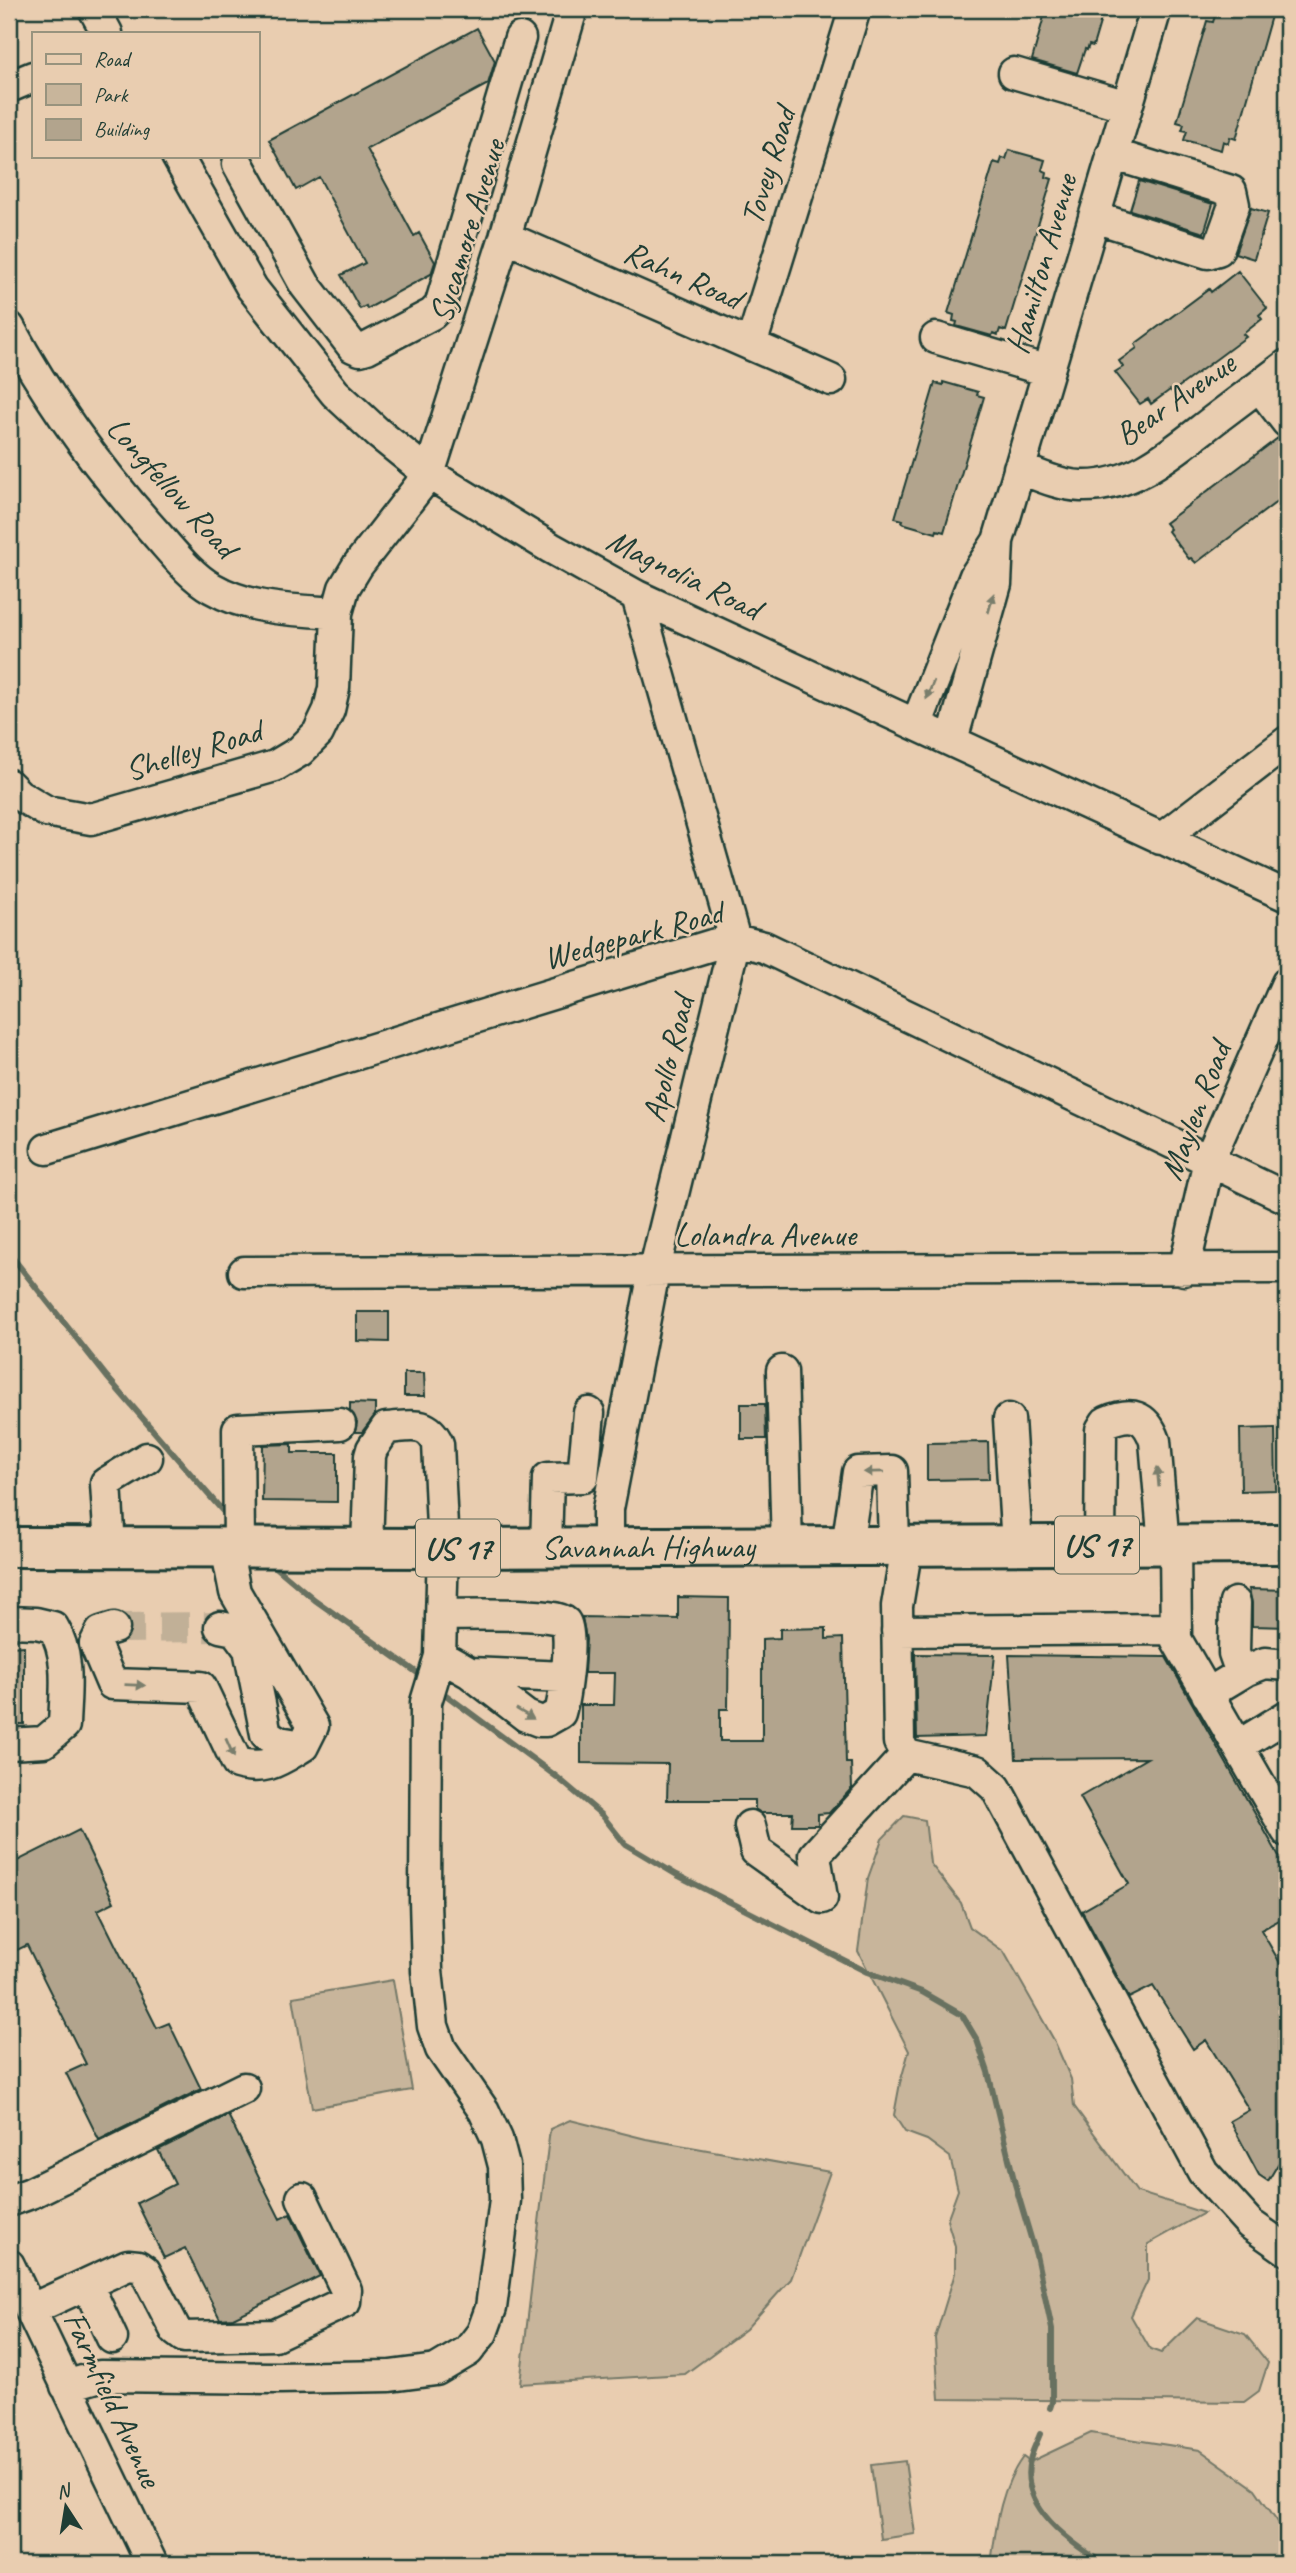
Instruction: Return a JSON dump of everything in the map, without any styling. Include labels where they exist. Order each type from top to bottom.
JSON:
[{"type":"highway","name":"Savannah Highway","points":[[9,1547],[1287,1544]]},
{"type":"street","points":[[94,9],[106,32]]},
{"type":"street","name":"Sycamore Avenue","points":[[429,474],[506,231],[572,9]]},
{"type":"street","name":"Tovey Road","points":[[751,345],[855,9]]},
{"type":"street","name":"Hamilton Avenue","points":[[952,740],[996,584],[998,541],[1156,9]]},
{"type":"street","points":[[238,164],[305,285],[353,347],[360,350],[367,348],[432,314],[440,306],[520,37]]},
{"type":"street","points":[[1014,73],[1126,107]]},
{"type":"street","points":[[9,88],[32,77]]},
{"type":"street","points":[[1094,217],[1208,253],[1218,250],[1234,205],[1231,191],[1112,154]]},
{"type":"street","name":"Magnolia Road","points":[[178,158],[252,288],[335,393],[378,433],[429,474],[551,548],[637,596],[1287,896]]},
{"type":"street","name":"Rahn Road","points":[[468,212],[831,380]]},
{"type":"street","points":[[252,288],[291,260]]},
{"type":"street","points":[[440,306],[473,336]]},
{"type":"street","name":"Longfellow Road","points":[[9,327],[43,386],[90,455],[193,573],[210,587],[257,605],[337,613]]},
{"type":"street","points":[[936,338],[1048,371]]},
{"type":"street","name":"Bear Avenue","points":[[1019,468],[1062,484],[1082,486],[1101,485],[1127,477],[1156,464],[1287,365]]},
{"type":"street","points":[[1259,386],[1287,422]]},
{"type":"street","name":"Shelley Road","points":[[9,785],[19,795],[46,811],[91,819],[275,766],[300,751],[318,733],[329,710],[334,688],[337,613],[344,588],[358,565],[429,474]]},
{"type":"street","name":"Hamilton Avenue","points":[[917,723],[975,576],[998,541]]},
{"type":"street","name":"Apollo Road","points":[[608,1546],[608,1508],[654,1272],[735,940],[637,596]]},
{"type":"street","points":[[951,638],[979,647]]},
{"type":"street","points":[[1161,838],[1287,742]]},
{"type":"street","name":"Wedgepark Road","points":[[47,1149],[735,940],[764,947],[1287,1198]]},
{"type":"street","name":"Maylen Road","points":[[1184,1270],[1209,1160],[1287,983]]},
{"type":"street","name":"Lolandra Avenue","points":[[244,1272],[1287,1268]]},
{"type":"street","points":[[782,1371],[787,1546]]},
{"type":"street","points":[[547,1547],[548,1478],[583,1477],[589,1413]]},
{"type":"street","points":[[1100,1545],[1101,1430],[1106,1422],[1140,1417],[1150,1426],[1155,1441],[1169,1545],[1175,1639],[1238,1746],[1277,1791],[1287,1831]]},
{"type":"street","points":[[1009,1419],[1017,1545]]},
{"type":"street","points":[[114,1628],[101,1632],[96,1644],[112,1684],[201,1687],[236,1763],[250,1766],[272,1765],[303,1746],[313,1726],[235,1592],[232,1547],[238,1429],[340,1424]]},
{"type":"street","points":[[66,2386],[100,2376],[390,2376],[436,2370],[468,2351],[482,2333],[491,2308],[505,2200],[504,2166],[497,2139],[484,2111],[441,2049],[433,2026],[427,1971],[426,1702],[440,1656],[443,1548],[438,1444],[433,1433],[423,1426],[386,1428],[372,1449],[367,1548]]},
{"type":"street","points":[[110,1547],[106,1483],[147,1458]]},
{"type":"street","points":[[847,1546],[858,1472],[892,1471],[900,1546],[897,1606],[899,1742],[906,1755],[977,1771],[996,1788],[1203,2172],[1250,2224],[1287,2250]]},
{"type":"street","points":[[1235,1603],[1234,1653],[1241,1673]]},
{"type":"street","points":[[440,1656],[470,1673],[526,1716],[546,1721],[560,1713],[564,1702],[566,1676],[568,1626],[564,1620],[557,1617],[523,1615],[441,1615]]},
{"type":"street","points":[[9,1622],[53,1627],[60,1639],[65,1661],[64,1725],[44,1742],[9,1744]]},
{"type":"street","points":[[220,1627],[235,1630],[249,1649],[266,1734],[279,1742],[303,1746]]},
{"type":"street","points":[[897,1631],[1175,1629]]},
{"type":"street","points":[[1208,1694],[1241,1673],[1265,1663],[1287,1665]]},
{"type":"street","points":[[470,1673],[566,1676]]},
{"type":"street","points":[[1238,1746],[1287,1716]]},
{"type":"street","points":[[750,1826],[756,1851],[822,1898],[815,1855],[906,1755]]},
{"type":"street","points":[[9,2201],[31,2193],[244,2088]]},
{"type":"street","points":[[30,2310],[128,2265],[138,2266],[145,2271],[176,2331],[184,2337],[275,2335],[345,2302],[346,2290],[302,2198]]},
{"type":"street","name":"Farmfield Avenue","points":[[9,2265],[152,2564]]},
{"type":"street","points":[[87,2284],[113,2338]]},
{"type":"green space","points":[[904,1816],[925,1820],[930,1863],[961,1903],[970,1927],[1004,1952],[1054,2040],[1071,2079],[1074,2106],[1137,2192],[1204,2213],[1148,2244],[1148,2280],[1131,2316],[1150,2349],[1161,2353],[1197,2318],[1245,2334],[1268,2363],[1259,2391],[1244,2402],[939,2399],[935,2338],[955,2273],[955,2246],[947,2220],[958,2190],[950,2157],[927,2140],[905,2132],[894,2115],[909,2051],[858,1951],[868,1878],[882,1839]]},
{"type":"green space","points":[[393,1980],[412,2090],[312,2108],[293,1997]]},
{"type":"green space","points":[[570,2120],[646,2139],[830,2172],[791,2279],[746,2329],[685,2374],[520,2384],[550,2129]]},
{"type":"green space","points":[[1091,2433],[1200,2450],[1255,2489],[1287,2535],[1287,2564],[991,2564],[1004,2495],[1023,2457],[1030,2462]]},
{"type":"green space","points":[[905,2461],[915,2534],[881,2539],[871,2465]]},
{"type":"building","points":[[1046,9],[1104,9],[1093,46],[1089,45],[1087,50],[1085,49],[1077,73],[1032,60]]},
{"type":"building","points":[[1217,9],[1273,9],[1236,139],[1230,137],[1228,143],[1223,141],[1221,150],[1184,140],[1187,131],[1182,130],[1184,124],[1177,122],[1207,21],[1213,22]]},
{"type":"building","points":[[477,28],[495,61],[488,84],[367,149],[414,236],[419,233],[435,262],[431,274],[367,309],[366,306],[360,309],[341,275],[365,263],[319,177],[296,190],[269,140]]},
{"type":"building","points":[[1009,150],[1045,160],[1042,170],[1047,172],[1046,177],[1052,179],[1006,331],[1000,329],[998,335],[993,333],[992,336],[956,326],[954,315],[948,313],[994,162],[1000,164],[1002,158],[1006,159]]},
{"type":"building","points":[[1139,181],[1213,204],[1204,233],[1130,210]]},
{"type":"building","points":[[1251,208],[1268,213],[1254,259],[1235,253]]},
{"type":"building","points":[[1238,271],[1267,308],[1259,315],[1262,319],[1243,334],[1246,337],[1172,392],[1170,390],[1151,404],[1148,399],[1140,404],[1115,372],[1123,367],[1119,361],[1137,348],[1135,344]]},
{"type":"building","points":[[943,382],[978,392],[977,395],[984,397],[944,532],[937,530],[936,533],[902,523],[903,520],[895,518],[935,383],[943,385]]},
{"type":"building","points":[[1278,438],[1287,450],[1287,513],[1278,501],[1196,563],[1189,559],[1165,523]]},
{"type":"building","points":[[357,1312],[389,1312],[389,1342],[357,1341]]},
{"type":"building","points":[[404,1373],[424,1373],[425,1396],[404,1396]]},
{"type":"building","points":[[350,1403],[375,1404],[375,1415],[362,1432],[355,1432],[357,1422],[350,1410]]},
{"type":"building","points":[[741,1404],[765,1404],[766,1439],[741,1439]]},
{"type":"building","points":[[1275,1428],[1276,1490],[1241,1491],[1240,1429]]},
{"type":"building","points":[[988,1442],[989,1479],[927,1480],[927,1443]]},
{"type":"building","points":[[292,1444],[292,1453],[337,1453],[337,1502],[262,1501],[263,1445]]},
{"type":"building","points":[[1249,1589],[1287,1590],[1287,1627],[1252,1626]]},
{"type":"building","points":[[678,1597],[729,1598],[728,1709],[720,1709],[720,1741],[762,1741],[762,1639],[780,1638],[780,1629],[826,1628],[826,1639],[843,1638],[846,1763],[851,1763],[852,1788],[829,1813],[818,1814],[818,1825],[792,1825],[793,1813],[761,1813],[755,1809],[755,1800],[667,1800],[668,1764],[581,1763],[581,1705],[614,1705],[615,1673],[584,1673],[586,1639],[582,1617],[678,1619]]},
{"type":"building","points":[[24,1646],[24,1724],[9,1724],[9,1647]]},
{"type":"building","points":[[915,1654],[995,1655],[986,1736],[917,1738]]},
{"type":"building","points":[[1009,1655],[1166,1657],[1287,1870],[1287,1916],[1261,1930],[1287,1975],[1287,2149],[1268,2181],[1259,2175],[1230,2121],[1249,2110],[1206,2040],[1193,2049],[1153,1986],[1129,1998],[1082,1911],[1129,1884],[1080,1797],[1147,1758],[1016,1759]]},
{"type":"building","points":[[79,1830],[114,1902],[98,1910],[157,2028],[169,2023],[201,2089],[99,2140],[66,2073],[86,2064],[27,1945],[9,1954],[9,1865]]},
{"type":"building","points":[[228,2115],[280,2219],[290,2214],[320,2276],[233,2318],[220,2319],[185,2248],[164,2258],[137,2203],[175,2184],[158,2150]]},
{"type":"waterway","points":[[9,1253],[107,1377],[227,1516]]},
{"type":"waterway","points":[[271,1563],[315,1600],[419,1674]]},
{"type":"waterway","points":[[446,1695],[557,1777],[602,1815],[625,1844],[677,1875],[867,1972],[922,1992],[962,2015],[977,2040],[988,2072],[1015,2184],[1036,2255],[1052,2329],[1050,2408]]},
{"type":"waterway","points":[[1040,2434],[1030,2460],[1028,2477],[1039,2508],[1063,2534],[1104,2564]]},
{"type":"tunnel","points":[[114,1628],[220,1627]]}]
